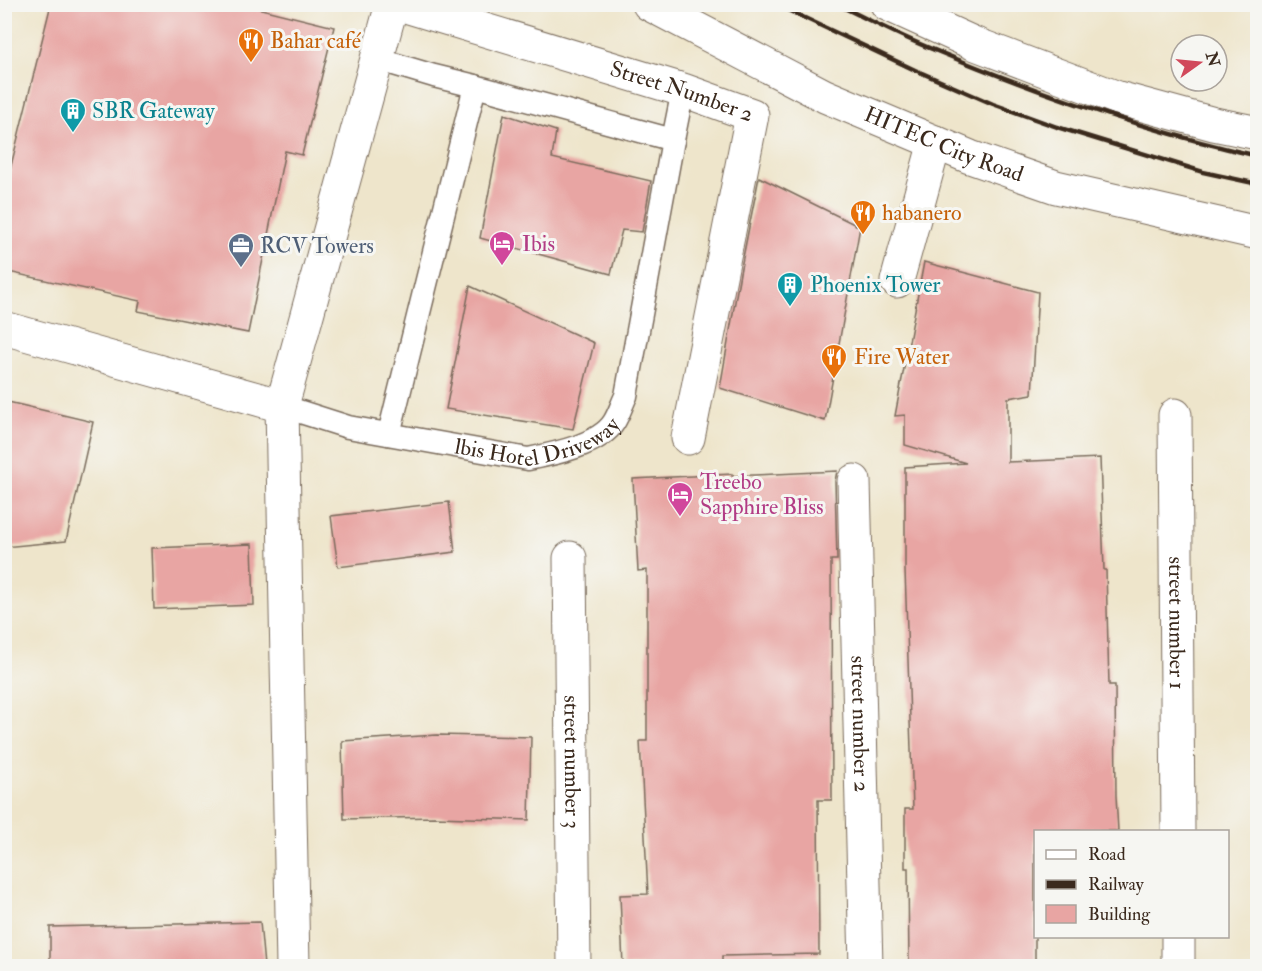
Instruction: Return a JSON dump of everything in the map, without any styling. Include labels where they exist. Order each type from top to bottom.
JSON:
[{"type":"street","points":[[293,966],[282,406],[392,4]]},
{"type":"street","name":"Street Number 2","points":[[399,4],[683,90],[762,119],[698,429]]},
{"type":"street","name":"HITEC City Road","points":[[649,4],[825,96],[970,157],[1056,187],[1257,233]]},
{"type":"street","points":[[887,4],[973,43],[1118,98],[1257,133]]},
{"type":"street","points":[[897,281],[935,142]]},
{"type":"street","points":[[4,328],[282,406]]},
{"type":"street","name":"street number 1","points":[[1175,415],[1178,830]]},
{"type":"street","name":"street number 2","points":[[854,481],[866,966]]},
{"type":"street","name":"street number 3","points":[[570,558],[574,966]]},
{"type":"street","points":[[1178,938],[1178,966]]},
{"type":"lane","points":[[377,59],[673,140]]},
{"type":"lane","points":[[389,434],[475,86]]},
{"type":"lane","name":"lbis Hotel Driveway","points":[[282,406],[348,427],[528,459],[555,454],[594,440],[614,423],[626,396],[683,90]]},
{"type":"building","name":"SBR Gateway","points":[[51,4],[241,4],[334,27],[302,155],[285,151],[248,333],[138,311],[140,301],[4,271],[4,194]]},
{"type":"building","points":[[504,114],[556,131],[552,158],[651,181],[642,232],[622,230],[611,274],[480,238]]},
{"type":"building","name":"Phoenix Tower","points":[[759,177],[860,227],[825,421],[720,388]]},
{"type":"building","points":[[924,262],[1038,292],[1032,394],[1008,398],[1008,462],[1100,458],[1109,685],[1115,685],[1118,830],[1034,830],[1035,966],[909,966],[905,809],[913,809],[905,570],[905,467],[966,463],[905,445],[905,415],[895,416]]},
{"type":"building","points":[[470,286],[594,343],[573,429],[446,409]]},
{"type":"building","points":[[4,401],[93,422],[66,541],[4,547]]},
{"type":"building","points":[[837,471],[835,481],[837,560],[831,560],[832,800],[818,800],[819,954],[722,956],[722,966],[623,966],[620,895],[648,894],[640,741],[647,741],[647,570],[638,571],[633,479]]},
{"type":"building","points":[[449,502],[455,552],[338,567],[331,516]]},
{"type":"building","points":[[252,544],[254,605],[154,609],[152,548]]},
{"type":"building","points":[[437,735],[531,737],[529,820],[435,817],[344,819],[342,741]]},
{"type":"building","points":[[260,922],[264,966],[50,966],[50,927]]},
{"type":"railway","points":[[775,4],[993,104],[1057,127],[1203,172],[1258,184]]},
{"type":"railway","points":[[836,4],[920,44],[1052,96],[1174,135],[1258,156]]},
{"type":"place","name":"Bahar café","points":[[251,64]]},
{"type":"place","name":"SBR Gateway","points":[[73,134]]},
{"type":"place","name":"habanero","points":[[863,236]]},
{"type":"place","name":"Ibis","points":[[502,267]]},
{"type":"place","name":"RCV Towers","points":[[241,269]]},
{"type":"place","name":"Phoenix Tower","points":[[790,308]]},
{"type":"place","name":"Fire Water","points":[[834,380]]},
{"type":"place","name":"Treebo Sapphire Bliss","points":[[680,518]]}]
